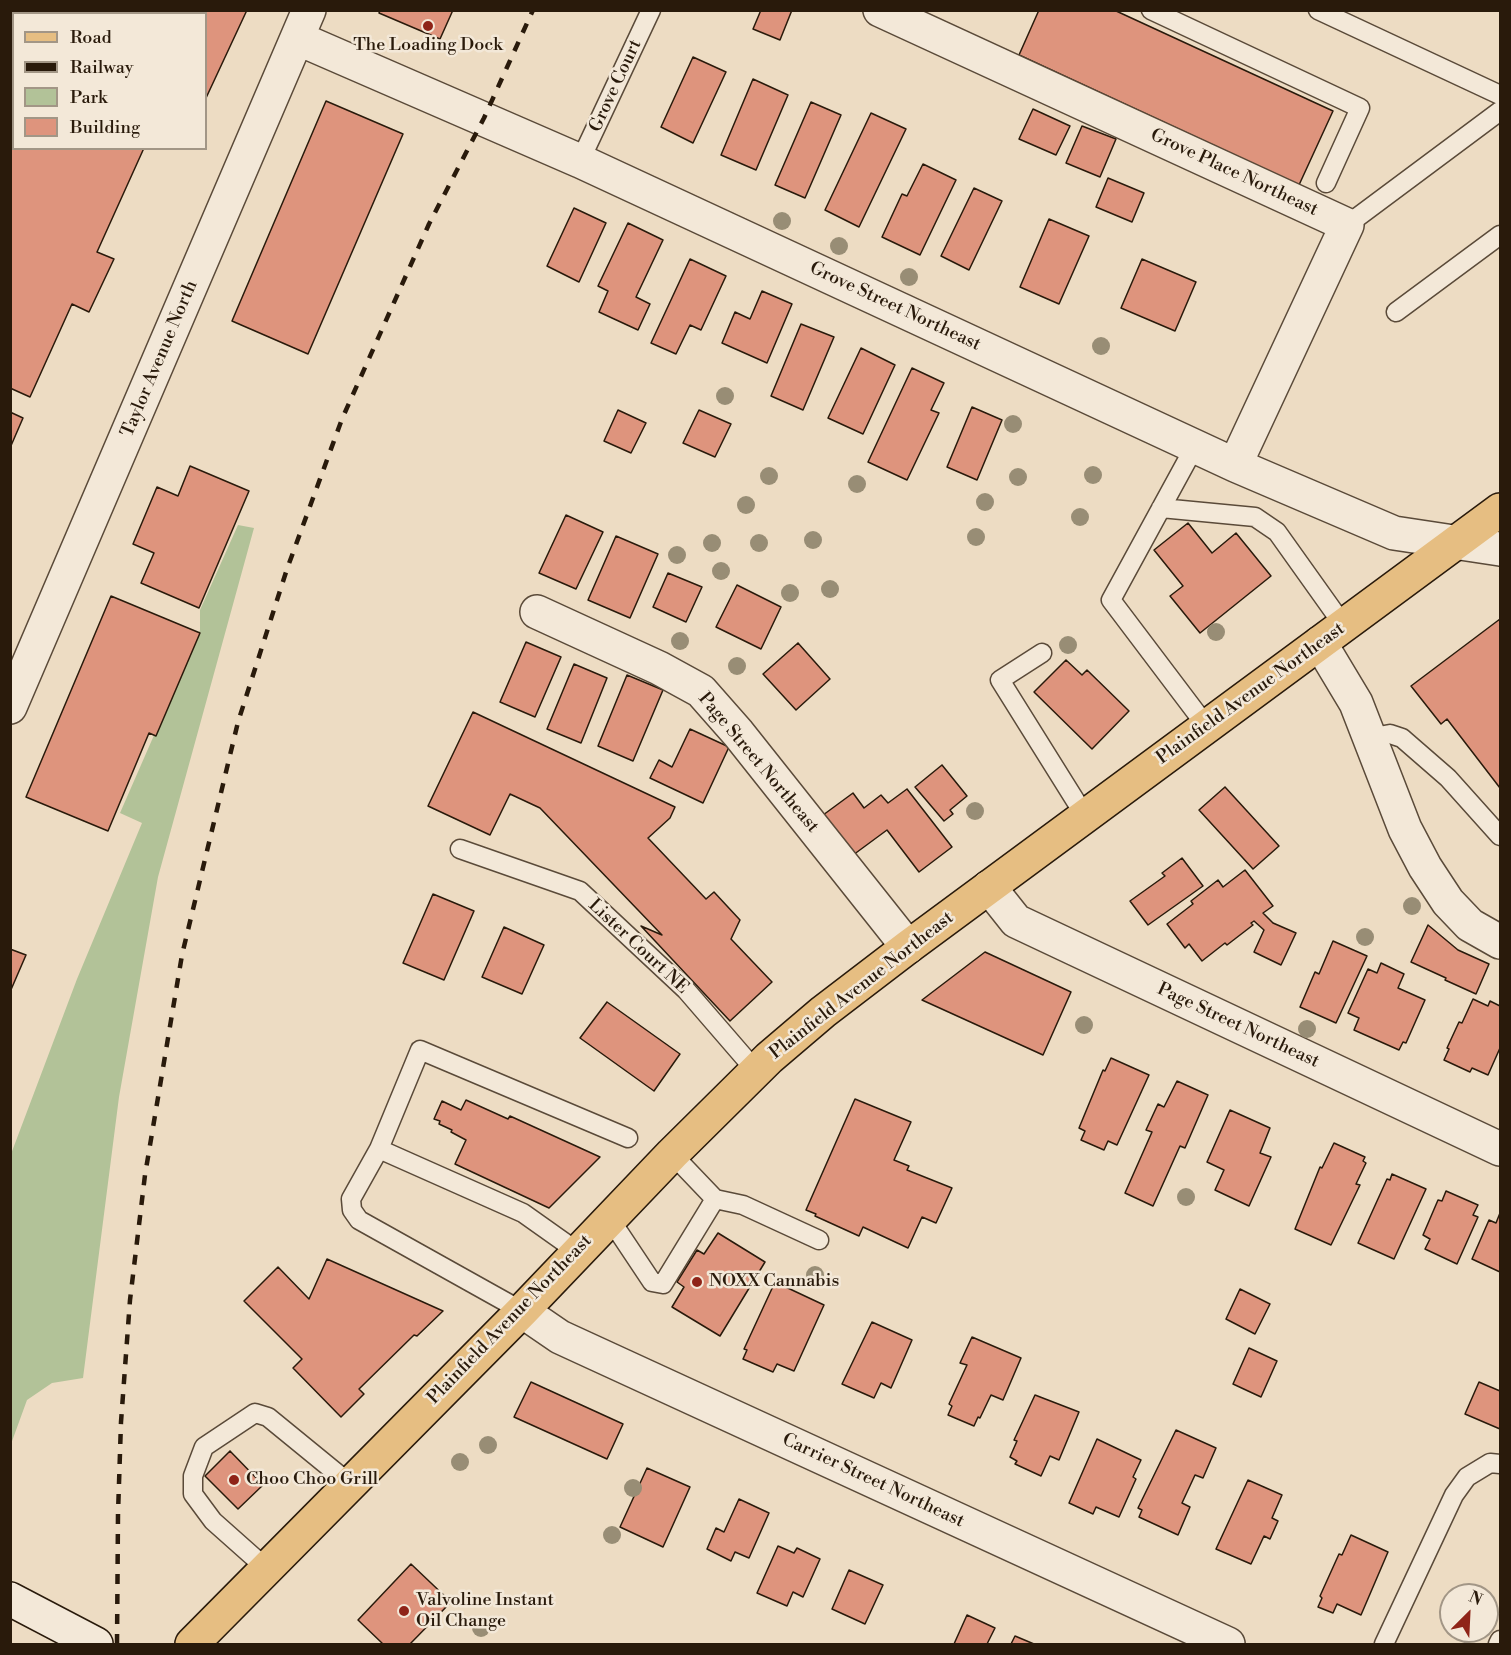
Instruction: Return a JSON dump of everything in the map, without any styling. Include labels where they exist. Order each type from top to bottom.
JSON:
[{"type":"main road","name":"Plainfield Avenue Northeast","points":[[192,1644],[522,1311],[672,1154],[756,1071],[823,1012],[1500,510]]},
{"type":"street","name":"Grove Place Northeast","points":[[880,10],[1347,225]]},
{"type":"street","name":"Grove Street Northeast","points":[[303,24],[580,161],[1235,465],[1394,533],[1500,549]]},
{"type":"street","name":"Taylor Avenue North","points":[[10,707],[303,24]]},
{"type":"street","points":[[1235,465],[1347,225]]},
{"type":"street","name":"Page Street Northeast","points":[[537,612],[659,668],[701,691],[745,742],[908,947]]},
{"type":"street","points":[[1332,634],[1368,738],[1405,829],[1425,867],[1448,902],[1470,925],[1500,942]]},
{"type":"street","name":"Page Street Northeast","points":[[989,887],[1016,921],[1500,1149]]},
{"type":"street","name":"Carrier Street Northeast","points":[[522,1311],[560,1337],[1228,1644]]},
{"type":"street","points":[[10,1599],[96,1644]]},
{"type":"lane","name":"Grove Court","points":[[580,161],[651,10]]},
{"type":"lane","points":[[1151,10],[1360,108],[1326,183]]},
{"type":"lane","points":[[1318,10],[1500,95]]},
{"type":"lane","points":[[1347,225],[1500,111]]},
{"type":"lane","points":[[1396,312],[1500,235]]},
{"type":"lane","points":[[1195,446],[1110,600],[1207,727]]},
{"type":"lane","points":[[1161,508],[1228,513],[1255,518],[1277,532],[1332,634]]},
{"type":"lane","points":[[1042,653],[1000,680],[1085,816]]},
{"type":"lane","points":[[1368,738],[1390,734],[1402,738],[1448,778],[1500,836]]},
{"type":"lane","name":"Lister Court NE","points":[[460,849],[579,891],[686,990],[756,1071]]},
{"type":"lane","points":[[522,1311],[359,1220],[352,1210],[351,1199],[379,1149],[420,1050],[628,1138]]},
{"type":"lane","points":[[379,1149],[523,1213],[578,1251]]},
{"type":"lane","points":[[672,1154],[716,1198],[743,1205],[819,1239]]},
{"type":"lane","points":[[610,1219],[652,1282],[663,1284],[716,1198]]},
{"type":"lane","points":[[267,1569],[213,1521],[193,1494],[193,1476],[204,1447],[255,1413],[268,1417],[350,1484]]},
{"type":"lane","points":[[1384,1644],[1454,1495],[1467,1477],[1490,1463],[1500,1464]]},
{"type":"lane","points":[[1498,1644],[1500,1640]]},
{"type":"green space","points":[[238,525],[254,528],[158,877],[119,1097],[83,1378],[52,1383],[27,1400],[11,1444],[11,1154],[77,979],[142,823],[120,813],[200,630],[200,610]]},
{"type":"building","points":[[10,10],[247,10],[207,96],[207,12],[12,12],[12,150],[143,150],[97,252],[114,259],[89,312],[72,304],[30,397],[10,388]]},
{"type":"building","name":"The Loading Dock","points":[[380,10],[453,10],[440,39],[379,13]]},
{"type":"building","points":[[761,10],[792,10],[780,40],[753,29]]},
{"type":"building","points":[[1039,10],[1114,10],[1333,111],[1299,185],[1019,55]]},
{"type":"building","points":[[693,57],[726,72],[693,143],[661,127]]},
{"type":"building","points":[[753,79],[788,95],[756,170],[721,155]]},
{"type":"building","points":[[326,101],[403,134],[308,354],[232,321]]},
{"type":"building","points":[[811,102],[841,115],[805,198],[775,185]]},
{"type":"building","points":[[1033,109],[1070,126],[1056,155],[1019,139]]},
{"type":"building","points":[[871,113],[906,129],[859,227],[825,210]]},
{"type":"building","points":[[1082,126],[1116,139],[1100,177],[1066,163]]},
{"type":"building","points":[[923,164],[956,180],[920,255],[882,237],[902,194],[907,196]]},
{"type":"building","points":[[1108,178],[1144,193],[1132,222],[1096,207]]},
{"type":"building","points":[[974,188],[1002,201],[969,270],[941,256]]},
{"type":"building","points":[[574,208],[606,223],[579,282],[547,266]]},
{"type":"building","points":[[1049,219],[1089,236],[1059,304],[1020,287]]},
{"type":"building","points":[[628,223],[663,240],[636,297],[650,304],[638,330],[599,312],[608,291],[598,286]]},
{"type":"building","points":[[690,259],[726,276],[701,330],[690,325],[676,354],[651,343]]},
{"type":"building","points":[[1142,259],[1196,282],[1175,331],[1121,308]]},
{"type":"building","points":[[762,291],[792,304],[767,363],[722,343],[735,312],[750,319]]},
{"type":"building","points":[[801,324],[834,337],[803,410],[771,396]]},
{"type":"building","points":[[861,348],[895,365],[863,434],[828,418]]},
{"type":"building","points":[[912,368],[944,383],[931,410],[939,413],[907,480],[868,462]]},
{"type":"building","points":[[972,407],[1002,420],[977,480],[947,467]]},
{"type":"building","points":[[618,410],[646,423],[631,453],[604,441]]},
{"type":"building","points":[[699,410],[731,424],[715,457],[683,443]]},
{"type":"building","points":[[10,412],[23,418],[10,448]]},
{"type":"building","points":[[190,466],[249,491],[199,608],[141,583],[154,553],[133,544],[157,487],[178,496]]},
{"type":"building","points":[[566,515],[603,532],[576,589],[539,573]]},
{"type":"building","points":[[1188,523],[1212,553],[1236,533],[1271,576],[1200,633],[1170,596],[1183,586],[1154,550]]},
{"type":"building","points":[[616,536],[658,554],[630,618],[588,600]]},
{"type":"building","points":[[668,573],[702,587],[686,622],[653,607]]},
{"type":"building","points":[[737,585],[781,607],[761,649],[716,627]]},
{"type":"building","points":[[111,596],[200,633],[156,736],[149,733],[108,831],[26,797]]},
{"type":"building","points":[[1500,619],[1500,788],[1447,719],[1441,724],[1411,686]]},
{"type":"building","points":[[526,642],[561,657],[535,717],[500,702]]},
{"type":"building","points":[[798,643],[830,679],[796,710],[763,674]]},
{"type":"building","points":[[1066,660],[1082,675],[1087,670],[1129,711],[1092,749],[1034,692]]},
{"type":"building","points":[[574,664],[607,678],[581,743],[547,729]]},
{"type":"building","points":[[627,675],[663,690],[633,761],[598,746]]},
{"type":"building","points":[[473,712],[675,807],[670,818],[648,838],[706,899],[714,892],[740,920],[731,939],[772,982],[730,1021],[641,926],[662,935],[540,808],[510,794],[490,835],[428,806]]},
{"type":"building","points":[[690,729],[729,747],[703,803],[650,778],[659,760],[672,767]]},
{"type":"building","points":[[942,765],[967,796],[950,810],[953,814],[944,821],[915,787]]},
{"type":"building","points":[[1225,787],[1279,846],[1253,869],[1199,810]]},
{"type":"building","points":[[907,789],[952,847],[919,872],[887,830],[849,858],[819,818],[853,793],[864,808],[881,795],[888,803]]},
{"type":"building","points":[[1182,858],[1203,886],[1148,925],[1130,901],[1165,876],[1162,873]]},
{"type":"building","points":[[1245,870],[1273,906],[1263,913],[1273,923],[1296,933],[1281,965],[1254,952],[1264,930],[1254,921],[1251,923],[1253,925],[1227,945],[1225,943],[1202,961],[1189,944],[1185,948],[1167,924],[1193,904],[1191,901],[1218,880],[1223,887]]},
{"type":"building","points":[[433,894],[474,911],[444,980],[403,963]]},
{"type":"building","points":[[1428,925],[1458,950],[1489,964],[1476,994],[1411,962]]},
{"type":"building","points":[[504,927],[544,945],[522,994],[482,977]]},
{"type":"building","points":[[1333,941],[1367,956],[1336,1023],[1300,1007],[1315,972],[1319,974]]},
{"type":"building","points":[[10,949],[26,955],[10,992]]},
{"type":"building","points":[[985,952],[1071,992],[1043,1055],[922,1000]]},
{"type":"building","points":[[1381,963],[1404,974],[1398,988],[1425,1000],[1406,1043],[1403,1042],[1399,1050],[1354,1030],[1359,1018],[1348,1013],[1368,969],[1377,973]]},
{"type":"building","points":[[1473,999],[1488,1006],[1490,1001],[1500,1006],[1500,1048],[1488,1075],[1472,1068],[1470,1072],[1444,1060],[1459,1022],[1462,1023]]},
{"type":"building","points":[[607,1002],[680,1054],[654,1091],[580,1038]]},
{"type":"building","points":[[1111,1058],[1149,1075],[1117,1145],[1108,1141],[1104,1150],[1081,1140],[1085,1131],[1079,1128],[1103,1070],[1105,1071]]},
{"type":"building","points":[[1177,1081],[1208,1095],[1185,1148],[1180,1146],[1153,1206],[1125,1193],[1152,1132],[1146,1130],[1158,1104],[1164,1107]]},
{"type":"building","points":[[855,1099],[911,1122],[894,1160],[909,1166],[907,1170],[952,1188],[936,1223],[922,1217],[908,1248],[863,1227],[859,1236],[806,1210]]},
{"type":"building","points":[[466,1100],[508,1119],[510,1116],[600,1157],[549,1208],[455,1164],[466,1140],[434,1119],[442,1101],[461,1110]]},
{"type":"building","points":[[1230,1110],[1270,1128],[1260,1153],[1271,1157],[1249,1206],[1215,1190],[1224,1170],[1207,1162]]},
{"type":"building","points":[[1334,1143],[1365,1157],[1363,1161],[1366,1163],[1356,1184],[1360,1185],[1331,1245],[1295,1229],[1320,1167],[1322,1168]]},
{"type":"building","points":[[1392,1174],[1426,1189],[1394,1259],[1358,1243],[1387,1179],[1390,1180]]},
{"type":"building","points":[[1446,1191],[1478,1205],[1473,1215],[1478,1217],[1457,1264],[1425,1249],[1430,1239],[1423,1235],[1438,1200],[1442,1201]]},
{"type":"building","points":[[1500,1213],[1500,1272],[1472,1259],[1489,1220],[1496,1223]]},
{"type":"building","points":[[718,1233],[765,1262],[720,1336],[672,1307],[684,1287],[677,1282],[697,1250],[704,1254]]},
{"type":"building","points":[[327,1259],[443,1311],[417,1336],[414,1335],[359,1389],[364,1394],[341,1417],[293,1368],[302,1359],[244,1301],[278,1267],[309,1299]]},
{"type":"building","points":[[775,1282],[824,1305],[794,1371],[777,1364],[773,1372],[743,1359],[747,1350],[744,1349]]},
{"type":"building","points":[[1240,1289],[1270,1304],[1255,1334],[1226,1319]]},
{"type":"building","points":[[872,1322],[912,1340],[891,1388],[881,1383],[874,1398],[842,1384]]},
{"type":"building","points":[[972,1337],[1021,1358],[1003,1400],[991,1395],[974,1426],[948,1415],[952,1406],[949,1404],[967,1365],[960,1363]]},
{"type":"building","points":[[1249,1348],[1277,1361],[1261,1397],[1233,1384]]},
{"type":"building","points":[[531,1382],[623,1424],[607,1459],[514,1417]]},
{"type":"building","points":[[1479,1382],[1500,1391],[1500,1429],[1465,1414]]},
{"type":"building","points":[[1035,1395],[1079,1412],[1059,1460],[1050,1456],[1041,1476],[1015,1464],[1017,1461],[1010,1457],[1017,1441],[1014,1440]]},
{"type":"building","points":[[1176,1430],[1216,1448],[1203,1478],[1195,1475],[1182,1503],[1190,1507],[1178,1535],[1139,1517],[1142,1510],[1138,1508]]},
{"type":"building","points":[[1097,1439],[1141,1460],[1133,1477],[1136,1479],[1119,1517],[1096,1507],[1093,1514],[1069,1503]]},
{"type":"building","name":"Choo Choo Grill","points":[[230,1451],[263,1485],[238,1509],[205,1476]]},
{"type":"building","points":[[647,1468],[690,1487],[663,1547],[620,1527]]},
{"type":"building","points":[[1248,1480],[1282,1495],[1272,1518],[1278,1521],[1270,1539],[1264,1536],[1251,1564],[1216,1549]]},
{"type":"building","points":[[739,1499],[769,1513],[749,1558],[735,1552],[731,1561],[707,1549],[716,1528],[724,1532]]},
{"type":"building","points":[[1351,1535],[1388,1552],[1361,1615],[1337,1604],[1333,1613],[1318,1607],[1322,1598],[1320,1596],[1339,1554],[1342,1555]]},
{"type":"building","points":[[778,1546],[794,1553],[797,1548],[820,1559],[803,1597],[793,1592],[787,1606],[757,1593]]},
{"type":"building","name":"Valvoline Instant Oil Change","points":[[411,1564],[451,1602],[410,1644],[383,1644],[358,1620]]},
{"type":"building","points":[[849,1570],[883,1585],[865,1624],[832,1609]]},
{"type":"building","points":[[967,1615],[995,1628],[987,1644],[954,1644]]},
{"type":"building","points":[[1015,1636],[1034,1644],[1011,1644]]},
{"type":"railway","points":[[117,1644],[121,1422],[130,1300],[145,1175],[182,955],[238,722],[287,569],[342,419],[429,224],[484,118],[533,10]]},
{"type":"place","name":"The Loading Dock","points":[[428,26]]},
{"type":"place","name":"NOXX Cannabis","points":[[697,1282]]},
{"type":"place","name":"Choo Choo Grill","points":[[234,1480]]},
{"type":"place","name":"Valvoline Instant Oil Change","points":[[404,1611]]}]
